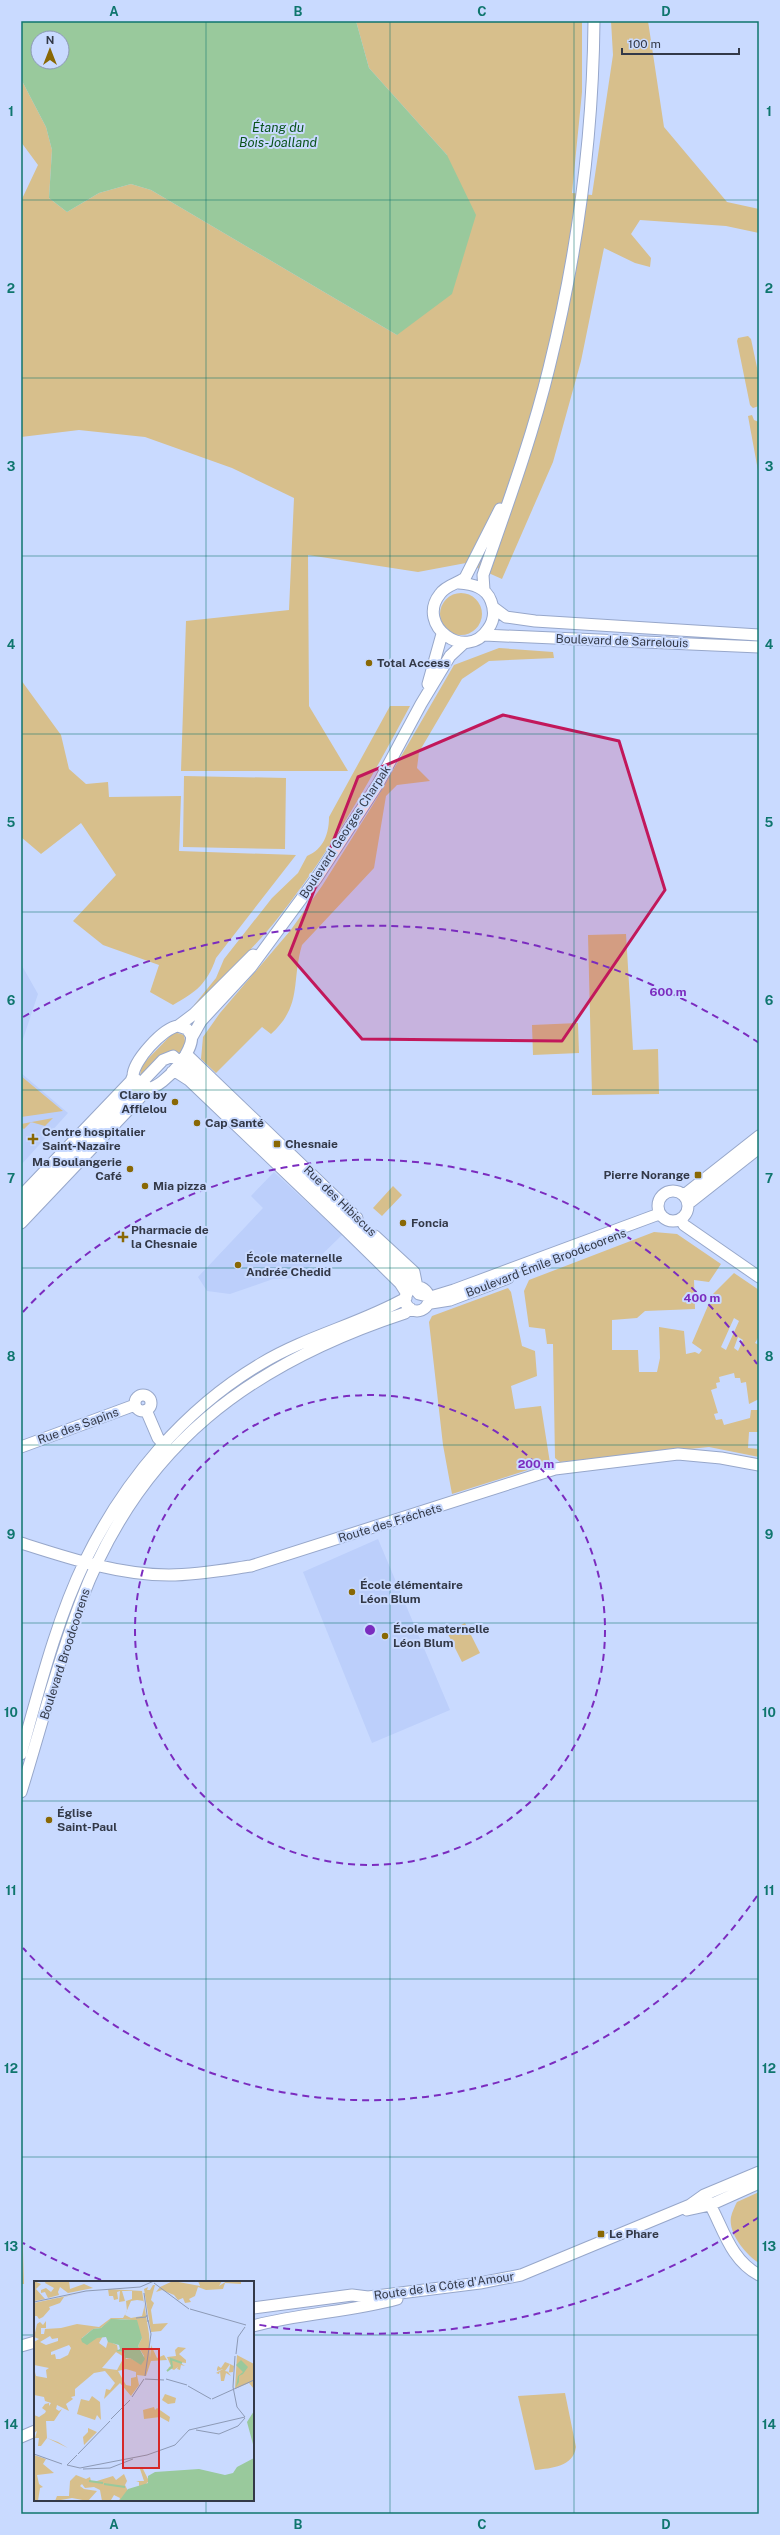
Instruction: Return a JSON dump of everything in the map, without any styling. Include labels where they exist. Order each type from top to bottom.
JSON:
[{"type":"street","points":[[484,590],[472,584],[459,583],[448,586],[440,594],[434,604],[433,615],[436,625],[442,634],[452,641],[464,643],[475,641],[484,635],[492,622],[494,608],[484,590],[483,575],[522,464],[549,367],[579,214],[589,121],[594,21]]},
{"type":"street","points":[[459,583],[469,570],[522,464]]},
{"type":"street","name":"Boulevard de Sarrelouis","points":[[494,608],[506,617],[535,621],[759,635]]},
{"type":"street","points":[[420,704],[439,651],[442,634]]},
{"type":"street","name":"Boulevard de Sarrelouis","points":[[484,635],[759,647]]},
{"type":"street","points":[[420,704],[450,656],[464,643]]},
{"type":"street","name":"Boulevard Georges Charpak","points":[[274,936],[178,1026],[165,1031],[136,1063],[141,1083],[160,1085],[184,1060],[191,1047],[192,1037],[202,1020],[251,967],[274,936],[316,879],[378,784],[420,704]]},
{"type":"street","points":[[178,1026],[187,1029],[192,1037]]},
{"type":"street","points":[[21,1209],[168,1056],[173,1056],[184,1060]]},
{"type":"street","name":"Rue des Hibiscus","points":[[184,1060],[414,1272],[417,1296]]},
{"type":"street","name":"Rue des Hibiscus","points":[[172,1072],[175,1071],[189,1080],[400,1283],[417,1296]]},
{"type":"street","points":[[21,1196],[124,1089],[141,1083]]},
{"type":"street","points":[[21,1223],[141,1083]]},
{"type":"street","points":[[686,1199],[759,1136]]},
{"type":"street","points":[[686,1199],[759,1148]]},
{"type":"street","points":[[671,1191],[686,1199],[687,1213],[681,1220],[673,1222],[660,1214],[660,1197],[665,1193],[671,1191]]},
{"type":"street","name":"Boulevard Émile Broodcoorens","points":[[21,1754],[56,1637],[85,1561],[132,1483],[162,1445],[218,1393],[261,1363],[297,1344],[417,1296],[606,1227],[645,1209],[660,1214]]},
{"type":"street","name":"Boulevard Émile Broodcoorens","points":[[417,1296],[450,1300],[660,1214]]},
{"type":"street","points":[[681,1220],[684,1225],[759,1277]]},
{"type":"street","name":"Boulevard Broodcoorens","points":[[21,1792],[67,1640],[97,1564],[113,1532],[138,1493],[172,1451],[201,1421],[280,1366],[326,1343],[405,1313],[417,1296]]},
{"type":"street","name":"Rue des Sapins","points":[[21,1447],[135,1405],[137,1397],[147,1395],[151,1404],[146,1410],[162,1445]]},
{"type":"street","points":[[162,1445],[172,1451]]},
{"type":"street","name":"Route des Fréchets","points":[[21,1543],[75,1561],[85,1561],[143,1573],[169,1575],[251,1566],[432,1510],[538,1474],[611,1461],[678,1454],[721,1458],[759,1465]]},
{"type":"street","name":"Route de la Côte d'Amour","points":[[254,2308],[352,2295],[368,2297],[430,2290],[521,2275],[690,2205],[704,2195],[759,2172]]},
{"type":"street","name":"Route de la Côte d'Amour","points":[[254,2326],[305,2313],[378,2304],[412,2295],[471,2288],[522,2278],[687,2210],[710,2205],[759,2183]]},
{"type":"street","points":[[704,2195],[736,2257],[744,2266],[759,2275]]},
{"type":"street","points":[[21,2346],[34,2342]]},
{"type":"street","points":[[21,2437],[34,2431]]},
{"type":"highlighted area","points":[[503,715],[619,741],[665,890],[562,1041],[362,1039],[289,955],[358,777]]},
{"type":"shaded area","points":[[356,21],[582,21],[582,92],[572,193],[592,195],[613,55],[611,21],[648,21],[664,127],[727,202],[759,209],[759,233],[726,226],[640,220],[631,234],[651,258],[650,267],[635,263],[604,248],[581,361],[553,462],[502,579],[466,563],[418,572],[308,555],[309,706],[348,771],[181,771],[186,621],[289,610],[294,498],[232,468],[145,437],[79,430],[21,437],[21,201],[38,165],[21,142],[21,79],[46,127],[52,150],[49,198],[67,212],[99,193],[131,184],[151,190],[397,335],[447,155],[369,68]]},
{"type":"shaded area","points":[[748,336],[751,339],[759,377],[759,406],[753,408],[750,405],[737,341],[738,338]]},
{"type":"shaded area","points":[[752,415],[754,420],[759,422],[759,476],[748,416]]},
{"type":"shaded area","points":[[457,593],[465,593],[476,599],[482,610],[482,618],[476,629],[465,635],[457,635],[446,629],[440,618],[440,610],[446,599]]},
{"type":"shaded area","points":[[499,648],[553,652],[554,658],[489,661],[462,679],[419,752],[417,768],[430,781],[397,785],[386,796],[374,868],[302,945],[292,1003],[288,1013],[271,1034],[262,1027],[216,1073],[201,1059],[203,1037],[220,1013],[290,931],[322,886],[374,803],[454,665]]},
{"type":"shaded area","points":[[21,680],[61,735],[69,769],[86,784],[108,782],[109,797],[181,796],[179,851],[296,855],[216,958],[205,981],[188,996],[173,1005],[150,992],[159,965],[103,945],[73,921],[116,875],[81,823],[41,854],[21,837]]},
{"type":"shaded area","points":[[390,706],[410,706],[364,790],[330,845],[294,898],[265,934],[195,1007],[194,1005],[216,978],[224,959],[272,898],[298,873],[307,856],[313,853],[321,845],[327,835],[329,817]]},
{"type":"shaded area","points":[[184,776],[286,778],[285,849],[183,847]]},
{"type":"shaded area","points":[[626,934],[633,1050],[658,1049],[659,1094],[592,1095],[588,935]]},
{"type":"shaded area","points":[[21,964],[38,994],[21,1045]]},
{"type":"shaded area","points":[[578,1023],[579,1053],[533,1055],[532,1025]]},
{"type":"shaded area","points":[[174,1032],[184,1035],[186,1047],[180,1053],[169,1051],[164,1054],[140,1078],[141,1066]]},
{"type":"shaded area","name":"Centre hospitalier Saint-Nazaire","points":[[21,1073],[68,1113],[21,1165]]},
{"type":"shaded area","points":[[21,1076],[63,1111],[21,1117]]},
{"type":"shaded area","points":[[53,1118],[45,1126],[31,1122]]},
{"type":"shaded area","points":[[31,1122],[24,1129],[21,1127],[21,1124]]},
{"type":"shaded area","points":[[274,1172],[342,1235],[298,1278],[273,1279],[230,1294],[207,1291],[198,1277],[263,1208],[251,1196]]},
{"type":"shaded area","points":[[393,1186],[402,1195],[382,1216],[373,1208]]},
{"type":"shaded area","points":[[654,1232],[677,1234],[721,1264],[709,1282],[694,1280],[695,1309],[645,1311],[637,1318],[612,1320],[612,1350],[638,1350],[639,1372],[657,1372],[660,1358],[659,1327],[684,1331],[686,1354],[695,1352],[699,1354],[702,1350],[692,1343],[713,1294],[734,1273],[759,1290],[759,1336],[755,1343],[759,1345],[759,1399],[749,1404],[746,1382],[741,1383],[740,1378],[735,1378],[734,1373],[719,1377],[720,1382],[716,1383],[717,1388],[711,1390],[718,1413],[714,1414],[716,1420],[722,1419],[724,1425],[750,1418],[751,1410],[759,1410],[759,1432],[749,1432],[748,1448],[759,1449],[759,1457],[709,1447],[560,1462],[555,1458],[553,1344],[547,1344],[545,1329],[529,1327],[524,1291],[529,1280]],"holes":[[[734,1318],[739,1321],[726,1350],[721,1347]],[[738,1337],[743,1340],[738,1351],[734,1348]]]},
{"type":"shaded area","points":[[508,1288],[511,1292],[522,1346],[535,1351],[537,1376],[511,1386],[515,1409],[541,1406],[550,1463],[452,1494],[443,1445],[429,1322],[432,1316]]},
{"type":"shaded area","points":[[378,1539],[450,1710],[372,1743],[303,1572]]},
{"type":"shaded area","points":[[465,1623],[480,1653],[462,1662],[447,1632]]},
{"type":"shaded area","points":[[759,2192],[759,2263],[749,2255],[739,2243],[732,2230],[731,2215],[737,2202]]},
{"type":"shaded area","points":[[22,2220],[24,2284],[21,2284]]},
{"type":"shaded area","points":[[565,2393],[576,2447],[574,2454],[566,2463],[555,2467],[535,2470],[518,2396]]},
{"type":"water","name":"Étang du Bois-Joalland","points":[[21,21],[356,21],[369,68],[447,155],[476,215],[452,294],[397,335],[151,190],[131,184],[99,193],[67,212],[49,198],[52,150],[46,127],[21,79]]},
{"type":"place","name":"Total Access","points":[[369,663]]},
{"type":"place","name":"Claro by Afflelou","points":[[175,1102]]},
{"type":"place","name":"Cap Santé","points":[[197,1123]]},
{"type":"place","name":"Centre hospitalier Saint-Nazaire","points":[[33,1139]]},
{"type":"place","name":"Chesnaie","points":[[277,1144]]},
{"type":"place","name":"Ma Boulangerie Café","points":[[130,1169]]},
{"type":"place","name":"Pierre Norange","points":[[698,1175]]},
{"type":"place","name":"Mia pizza","points":[[145,1186]]},
{"type":"place","name":"Foncia","points":[[403,1223]]},
{"type":"place","name":"Pharmacie de la Chesnaie","points":[[123,1237]]},
{"type":"place","name":"École maternelle Andrée Chedid","points":[[238,1265]]},
{"type":"place","name":"École élémentaire Léon Blum","points":[[352,1592]]},
{"type":"place","name":"École maternelle Léon Blum","points":[[385,1636]]},
{"type":"place","name":"Église Saint-Paul","points":[[49,1820]]},
{"type":"place","name":"Le Phare","points":[[601,2234]]}]
